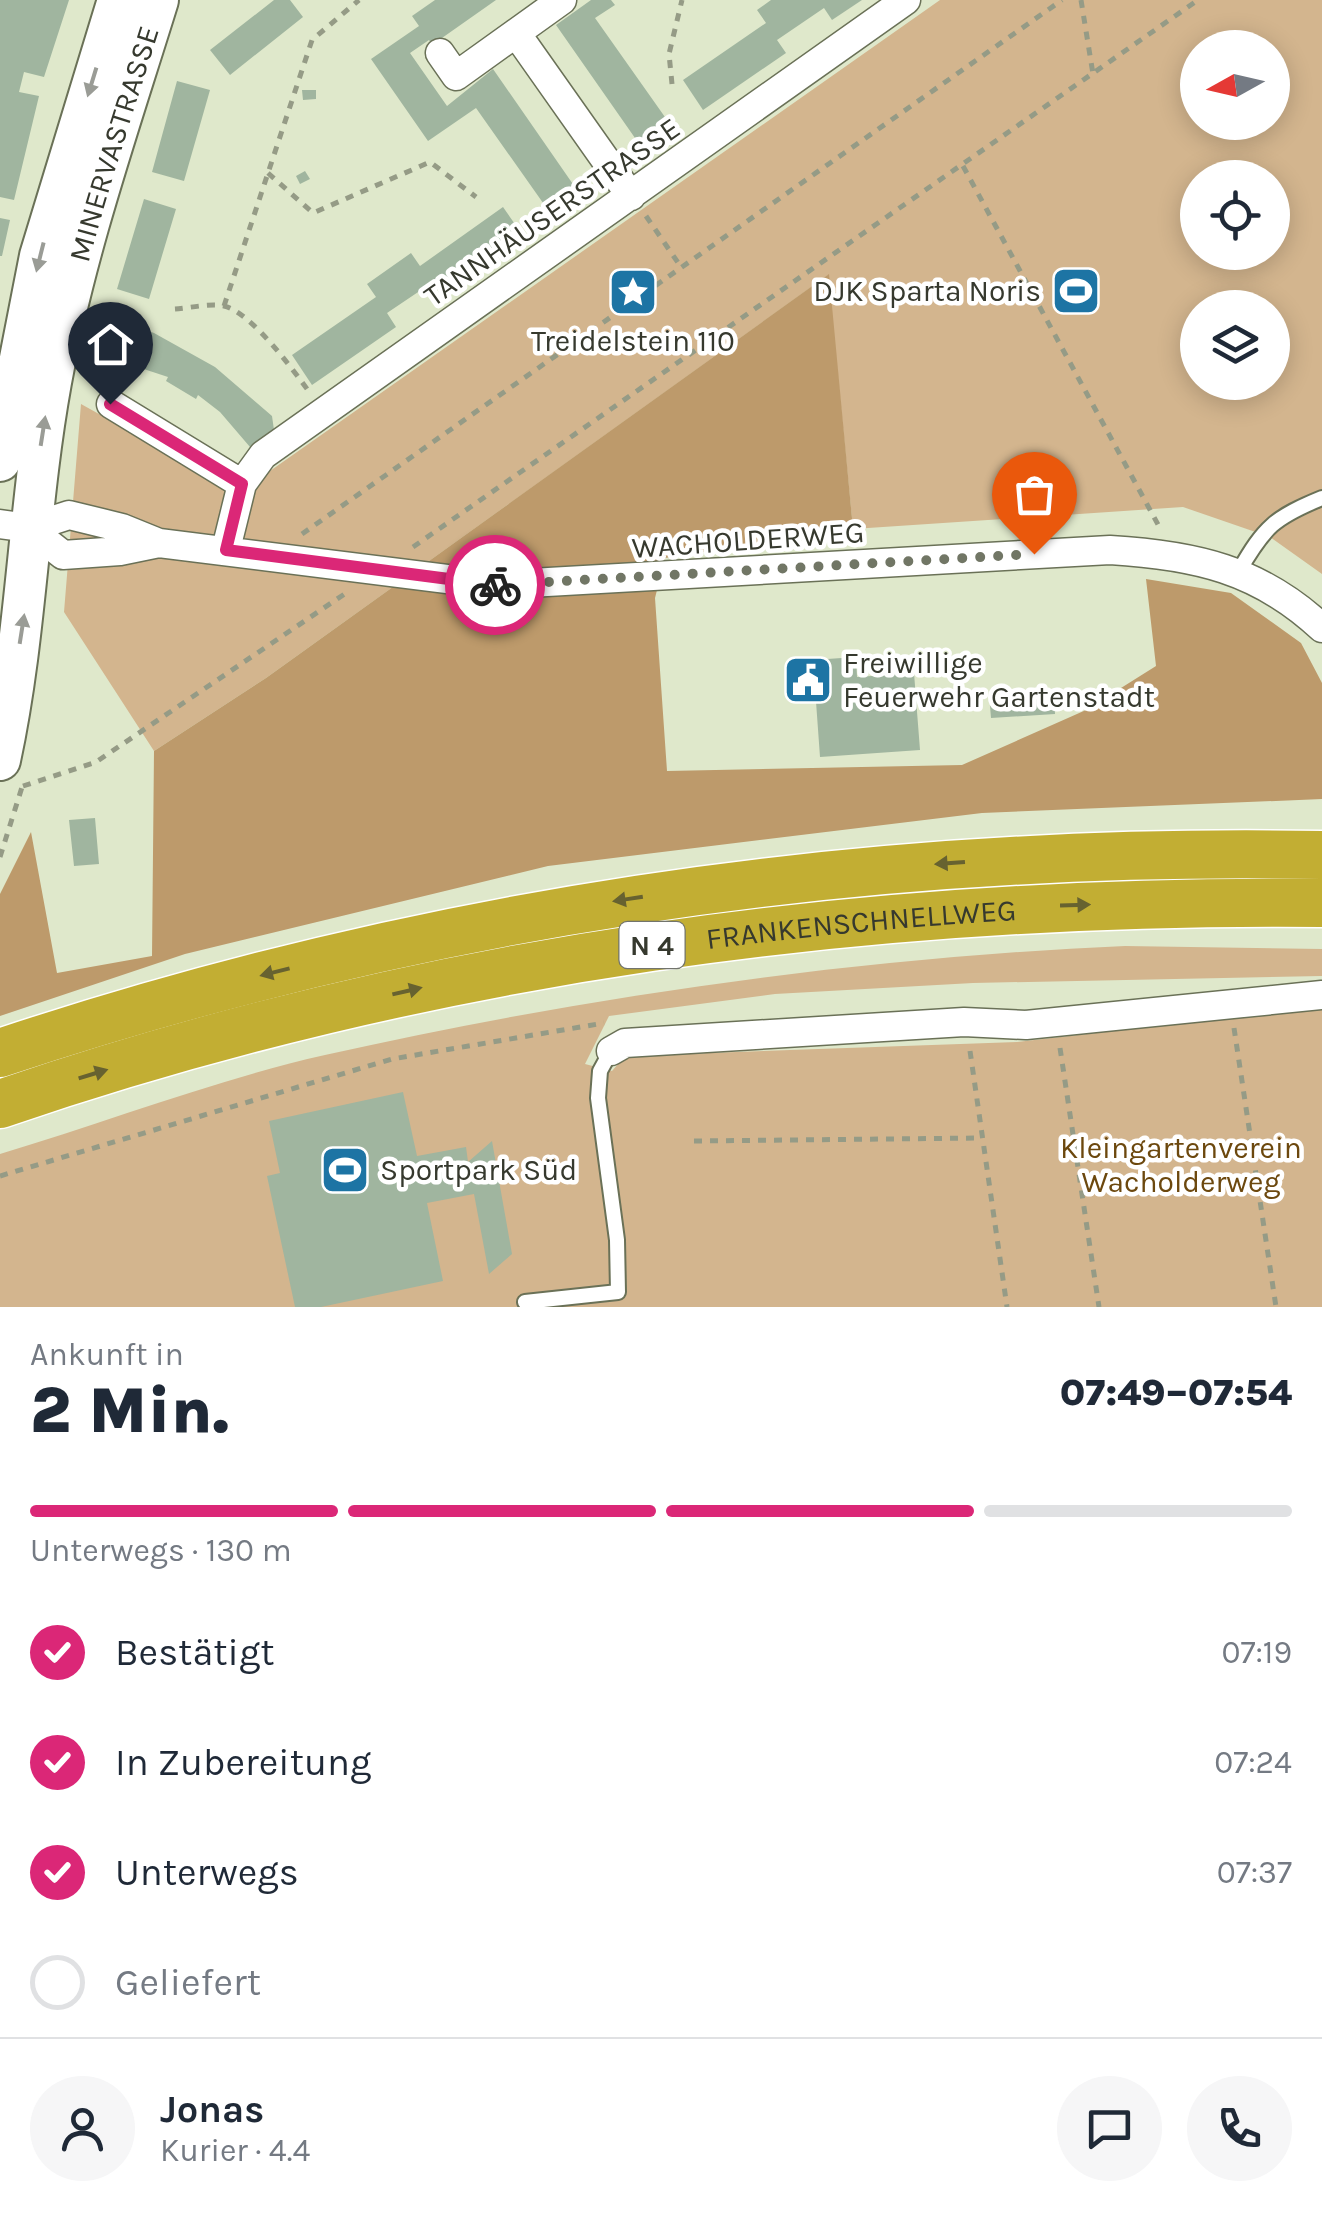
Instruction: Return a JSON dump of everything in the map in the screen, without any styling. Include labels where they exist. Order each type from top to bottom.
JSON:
[{"type":"highway","points":[[1223,853],[1322,830]]},
{"type":"highway","name":"FRANKENSCHNELLWEG","points":[[0,1054],[167,1001],[317,962],[582,906],[916,865],[1223,853],[1322,855]]},
{"type":"highway","name":"FRANKENSCHNELLWEG","points":[[0,1104],[307,1013],[448,982],[652,945],[949,912],[1190,902],[1322,902]]},
{"type":"main road","name":"MINERVASTRASSE","points":[[0,461],[40,256],[118,0]]},
{"type":"main road","name":"MINERVASTRASSE","points":[[11,773],[27,599],[14,526],[72,288],[158,0]]},
{"type":"street","points":[[440,53],[456,76],[562,0]]},
{"type":"street","name":"TANNHÄUSERSTRASSE","points":[[226,550],[242,484],[264,455],[906,0]]},
{"type":"street","points":[[516,33],[632,196]]},
{"type":"street","points":[[110,404],[242,484]]},
{"type":"street","name":"WACHOLDERWEG","points":[[14,526],[68,515],[122,528],[159,543],[495,585],[1110,550],[1175,554],[1239,571],[1296,603],[1322,628]]},
{"type":"street","points":[[612,1051],[625,1043],[964,1022],[1026,1025],[1322,995]]},
{"type":"lane","points":[[1239,571],[1260,533],[1281,514],[1322,498]]},
{"type":"lane","points":[[525,1302],[618,1292],[617,1240],[598,1098],[600,1070],[612,1051]]},
{"type":"path","points":[[224,306],[312,40],[359,0]]},
{"type":"path","points":[[672,84],[669,54],[682,0]]},
{"type":"path","points":[[292,558],[296,539],[1062,0]]},
{"type":"path","points":[[1081,0],[1093,74]]},
{"type":"path","points":[[11,773],[96,762],[379,571],[1198,0]]},
{"type":"path","points":[[268,174],[314,213],[430,162],[476,196]]},
{"type":"path","points":[[963,165],[1175,554]]},
{"type":"path","points":[[632,196],[682,266]]},
{"type":"path","points":[[175,309],[224,306],[275,346],[323,412]]},
{"type":"path","points":[[0,1176],[392,1059],[623,1020]]},
{"type":"path","points":[[1233,1022],[1276,1307]]},
{"type":"path","points":[[1041,1047],[1060,1046],[1099,1307]]},
{"type":"path","points":[[986,1050],[968,1051],[1007,1307]]},
{"type":"path","points":[[694,1142],[981,1138]]},
{"type":"green space","points":[[940,0],[1322,0],[1322,574],[1270,537],[1183,507],[853,529],[828,275],[266,678],[154,751],[64,612],[81,404],[246,496],[270,471]]},
{"type":"green space","name":"Kleingartenverein Wacholderweg","points":[[1125,946],[1322,949],[1322,976],[973,983],[775,994],[609,1016],[585,1064],[612,1071],[625,1056],[1017,1042],[1322,1007],[1322,1307],[0,1307],[0,1154],[162,1102],[325,1055],[623,998],[823,970]]},
{"type":"shaded area","points":[[829,274],[853,529],[665,558],[655,598],[667,771],[962,765],[1086,710],[1156,666],[1146,579],[1231,593],[1301,643],[1322,683],[1322,799],[982,813],[548,866],[185,954],[0,1016],[0,894],[31,832],[57,973],[152,956],[154,751],[266,678]]},
{"type":"building","points":[[0,0],[69,0],[44,77],[24,72],[19,92],[39,96],[14,200],[0,197]]},
{"type":"building","points":[[274,0],[290,0],[303,17],[230,75],[210,50]]},
{"type":"building","points":[[435,0],[496,0],[432,45],[429,40],[410,53],[447,106],[493,69],[577,190],[548,210],[476,108],[428,141],[371,59],[419,26],[412,16]]},
{"type":"building","points":[[591,0],[611,0],[615,5],[595,18],[672,127],[642,148],[556,25]]},
{"type":"building","points":[[771,0],[862,0],[832,20],[824,8],[777,40],[786,53],[703,110],[683,80],[766,23],[757,10]]},
{"type":"building","points":[[177,81],[210,90],[184,181],[152,172]]},
{"type":"building","points":[[302,90],[316,90],[316,99],[303,100]]},
{"type":"building","points":[[305,171],[310,179],[300,184],[296,176]]},
{"type":"building","points":[[144,199],[176,209],[149,299],[117,289]]},
{"type":"building","points":[[503,207],[524,237],[441,294],[433,282],[387,313],[396,327],[312,385],[292,355],[376,297],[367,284],[411,253],[420,266]]},
{"type":"building","points":[[0,218],[10,220],[2,256],[0,256]]},
{"type":"building","points":[[111,317],[154,333],[215,367],[272,416],[274,430],[250,447],[220,412],[198,395],[196,399],[166,381],[168,377],[98,354],[102,324]]},
{"type":"building","points":[[1067,472],[1071,507],[1051,509],[1047,474]]},
{"type":"building","points":[[856,657],[857,677],[914,673],[920,750],[820,757],[813,660]]},
{"type":"building","points":[[1054,690],[1055,714],[991,718],[989,694]]},
{"type":"building","points":[[95,818],[99,864],[74,866],[69,820]]},
{"type":"building","points":[[403,1092],[417,1156],[466,1147],[468,1162],[492,1141],[512,1254],[489,1274],[474,1194],[427,1203],[443,1281],[321,1307],[295,1307],[267,1176],[280,1173],[269,1121]]},
{"type":"way so far","points":[[495,585],[606,582],[1034,554]]},
{"type":"place","name":"DJK Sparta Noris","points":[[1076,291]]},
{"type":"place","name":"Treidelstein 110","points":[[633,292]]},
{"type":"place","name":"Freiwillige Feuerwehr Gartenstadt","points":[[808,680]]},
{"type":"place","name":"Sportpark Süd","points":[[345,1170]]},
{"type":"route","points":[[110,404],[242,484],[226,550],[438,581],[495,585]]}]
